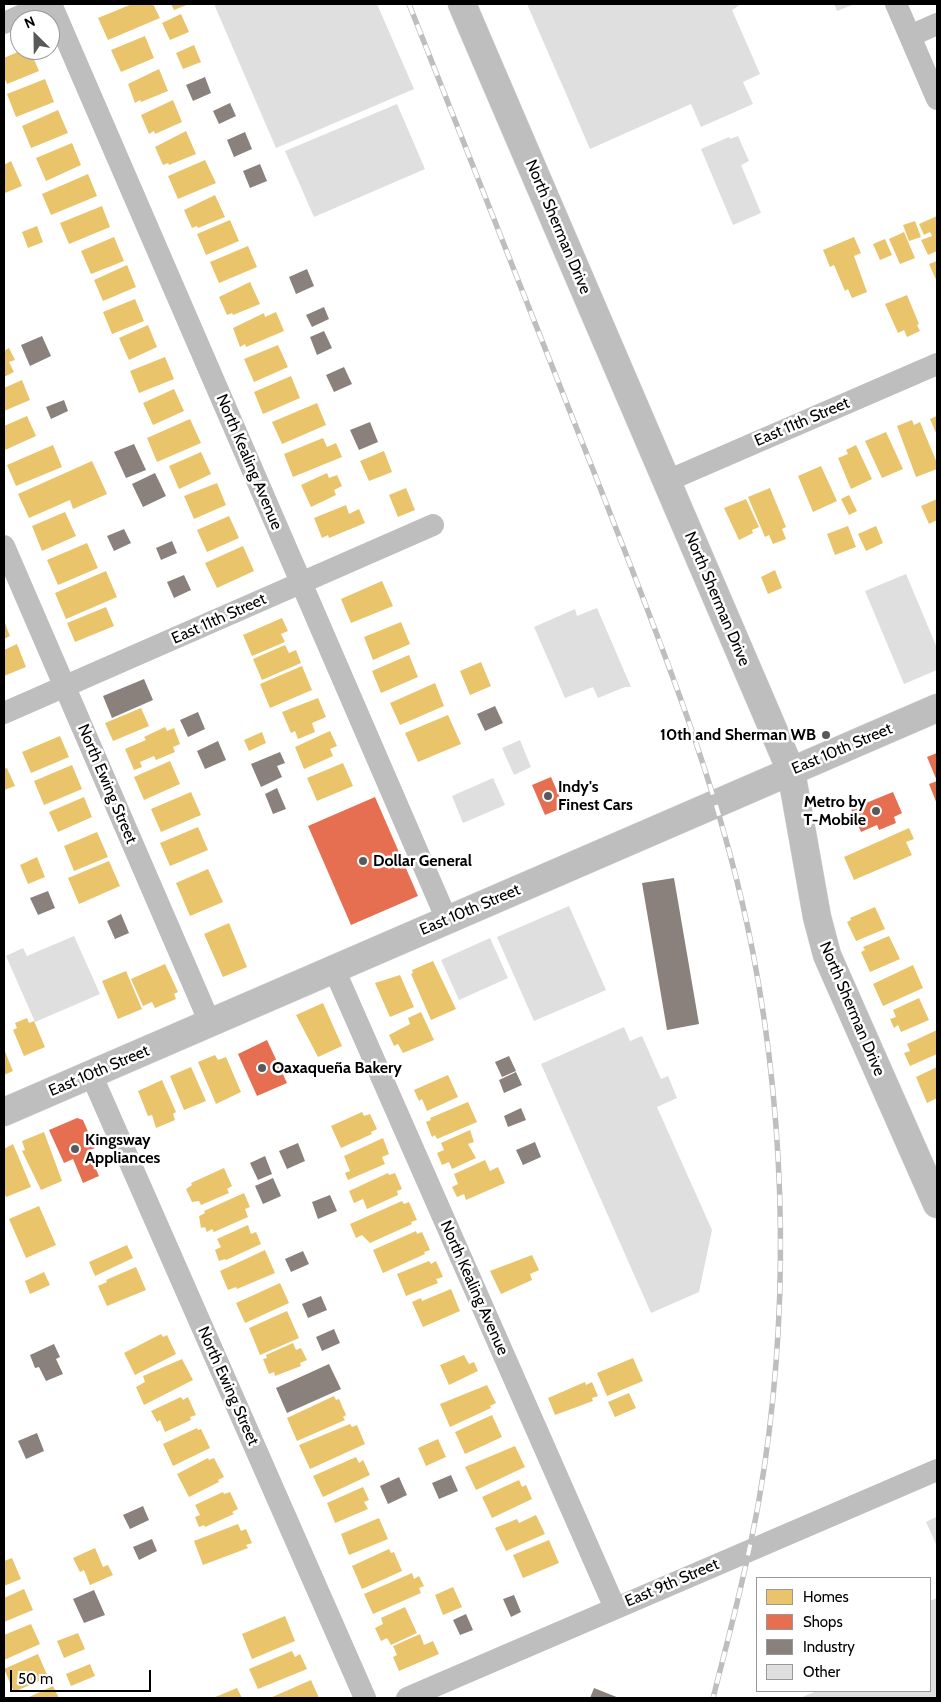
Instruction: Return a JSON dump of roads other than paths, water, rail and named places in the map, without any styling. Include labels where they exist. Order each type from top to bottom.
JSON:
[{"type":"main road","name":"North Sherman Drive","points":[[462,4],[792,771],[817,918],[826,955],[937,1204]]},
{"type":"main road","name":"East 10th Street","points":[[4,1112],[937,708]]},
{"type":"street","points":[[4,23],[50,4]]},
{"type":"street","name":"North Kealing Avenue","points":[[50,4],[447,920]]},
{"type":"street","points":[[896,4],[937,99]]},
{"type":"street","points":[[910,36],[937,24]]},
{"type":"street","name":"East 11th Street","points":[[666,481],[937,364]]},
{"type":"street","name":"East 11th Street","points":[[4,713],[433,526]]},
{"type":"street","name":"North Ewing Street","points":[[4,546],[210,1023]]},
{"type":"street","name":"North Kealing Avenue","points":[[334,969],[615,1608]]},
{"type":"street","name":"North Ewing Street","points":[[91,1074],[365,1698]]},
{"type":"street","name":"East 9th Street","points":[[407,1698],[937,1470]]},
{"type":"railway","points":[[409,4],[601,490],[688,718],[724,834],[740,893],[753,953],[773,1088],[778,1157],[780,1295],[776,1364],[759,1500],[744,1575],[713,1698]]},
{"type":"place","name":"10th and Sherman WB","points":[[826,735]]},
{"type":"place","name":"Indy's Finest Cars","points":[[548,796]]},
{"type":"place","name":"Metro by T-Mobile","points":[[876,811]]},
{"type":"place","name":"Dollar General","points":[[363,861]]},
{"type":"place","name":"Oaxaqueña Bakery","points":[[262,1068]]},
{"type":"place","name":"Kingsway Appliances","points":[[75,1149]]}]
